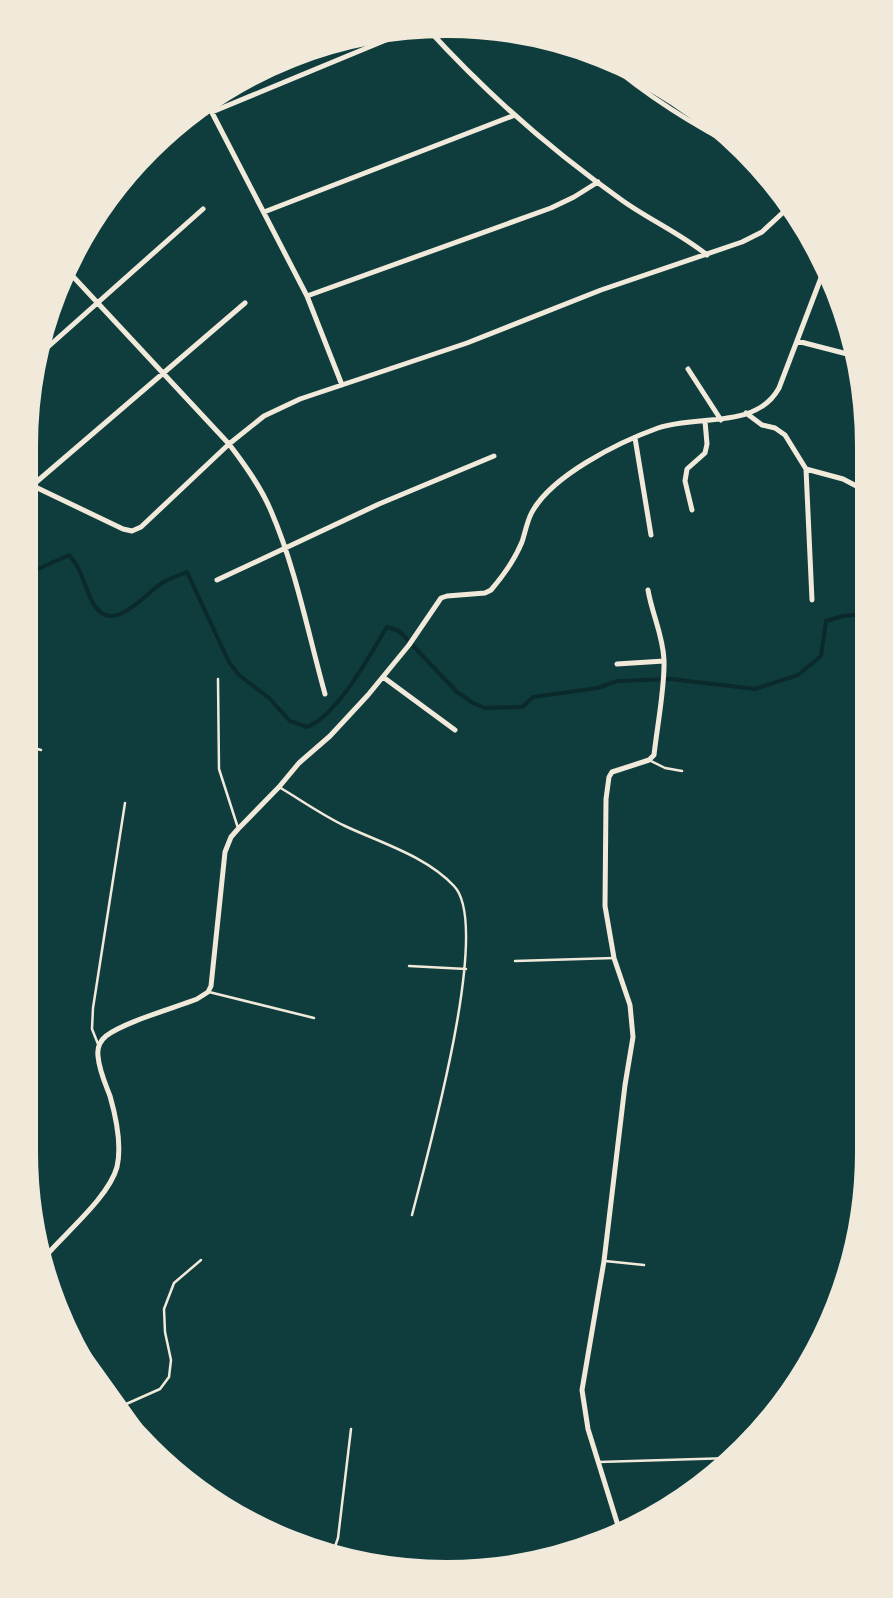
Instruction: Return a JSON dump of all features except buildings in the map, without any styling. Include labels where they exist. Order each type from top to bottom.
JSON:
[{"type":"main road","points":[[94,1363],[130,1414]]},
{"type":"street","points":[[434,35],[450,54],[564,157],[707,255]]},
{"type":"street","points":[[342,385],[307,296],[212,112],[386,40]]},
{"type":"street","points":[[619,73],[634,86],[696,126],[719,138]]},
{"type":"street","points":[[264,212],[515,114]]},
{"type":"street","points":[[307,296],[551,208],[574,198],[598,182]]},
{"type":"street","points":[[47,348],[203,209]]},
{"type":"street","points":[[35,486],[123,529],[132,531],[140,527],[229,444],[264,416],[300,399],[467,343],[601,290],[742,242],[762,232],[784,211]]},
{"type":"street","points":[[72,275],[162,374],[229,444],[248,469],[271,511],[285,550],[325,694]]},
{"type":"street","points":[[48,1253],[110,1183],[116,1169],[119,1156],[116,1123],[99,1064],[99,1045],[104,1038],[118,1028],[197,999],[208,992],[213,980],[225,852],[231,837],[279,787],[299,763],[343,722],[409,645],[441,598],[485,593],[491,590],[517,552],[531,515],[545,494],[585,465],[635,438],[676,423],[721,420],[746,413],[760,408],[774,397],[822,277]]},
{"type":"street","points":[[35,480],[245,303]]},
{"type":"street","points":[[797,341],[847,354]]},
{"type":"street","points":[[688,369],[721,420]]},
{"type":"street","points":[[746,413],[762,425],[775,428],[785,435],[806,469],[812,600]]},
{"type":"street","points":[[692,510],[685,481],[687,469],[705,453],[705,421]]},
{"type":"street","points":[[635,438],[651,535]]},
{"type":"street","points":[[217,580],[285,550],[380,504],[494,456]]},
{"type":"street","points":[[806,469],[843,479],[858,487]]},
{"type":"street","points":[[618,1526],[588,1429],[582,1390],[604,1261],[625,1085],[633,1037],[630,1004],[614,958],[605,906],[608,780],[612,772],[649,760],[654,755],[664,661],[660,630],[654,618],[648,590]]},
{"type":"street","points":[[617,664],[664,661]]},
{"type":"street","points":[[383,676],[455,730]]},
{"type":"lane","points":[[218,678],[219,769],[238,829]]},
{"type":"lane","points":[[35,748],[41,750]]},
{"type":"lane","points":[[649,760],[665,768],[682,771]]},
{"type":"lane","points":[[279,787],[343,825],[424,863],[455,887],[464,905],[466,968],[446,1077],[412,1215]]},
{"type":"lane","points":[[99,1045],[92,1029],[93,1008],[125,803]]},
{"type":"lane","points":[[515,961],[614,958]]},
{"type":"lane","points":[[409,966],[466,968]]},
{"type":"lane","points":[[208,992],[314,1018]]},
{"type":"lane","points":[[124,1406],[160,1389],[169,1377],[171,1360],[165,1332],[164,1309],[174,1282],[201,1260]]},
{"type":"lane","points":[[604,1261],[644,1265]]},
{"type":"lane","points":[[335,1547],[338,1538],[352,1428]]},
{"type":"lane","points":[[597,1462],[721,1458]]},
{"type":"waterway","points":[[35,570],[69,555],[77,566],[93,603],[100,612],[109,616],[126,611],[162,583],[187,572],[229,662],[239,675],[269,698],[290,721],[307,727],[319,720],[341,698],[387,627],[399,631],[457,692],[473,703],[485,708],[522,707],[533,697],[598,688],[617,681],[671,679],[755,689],[798,675],[821,656],[826,621],[843,616],[858,615]]}]
